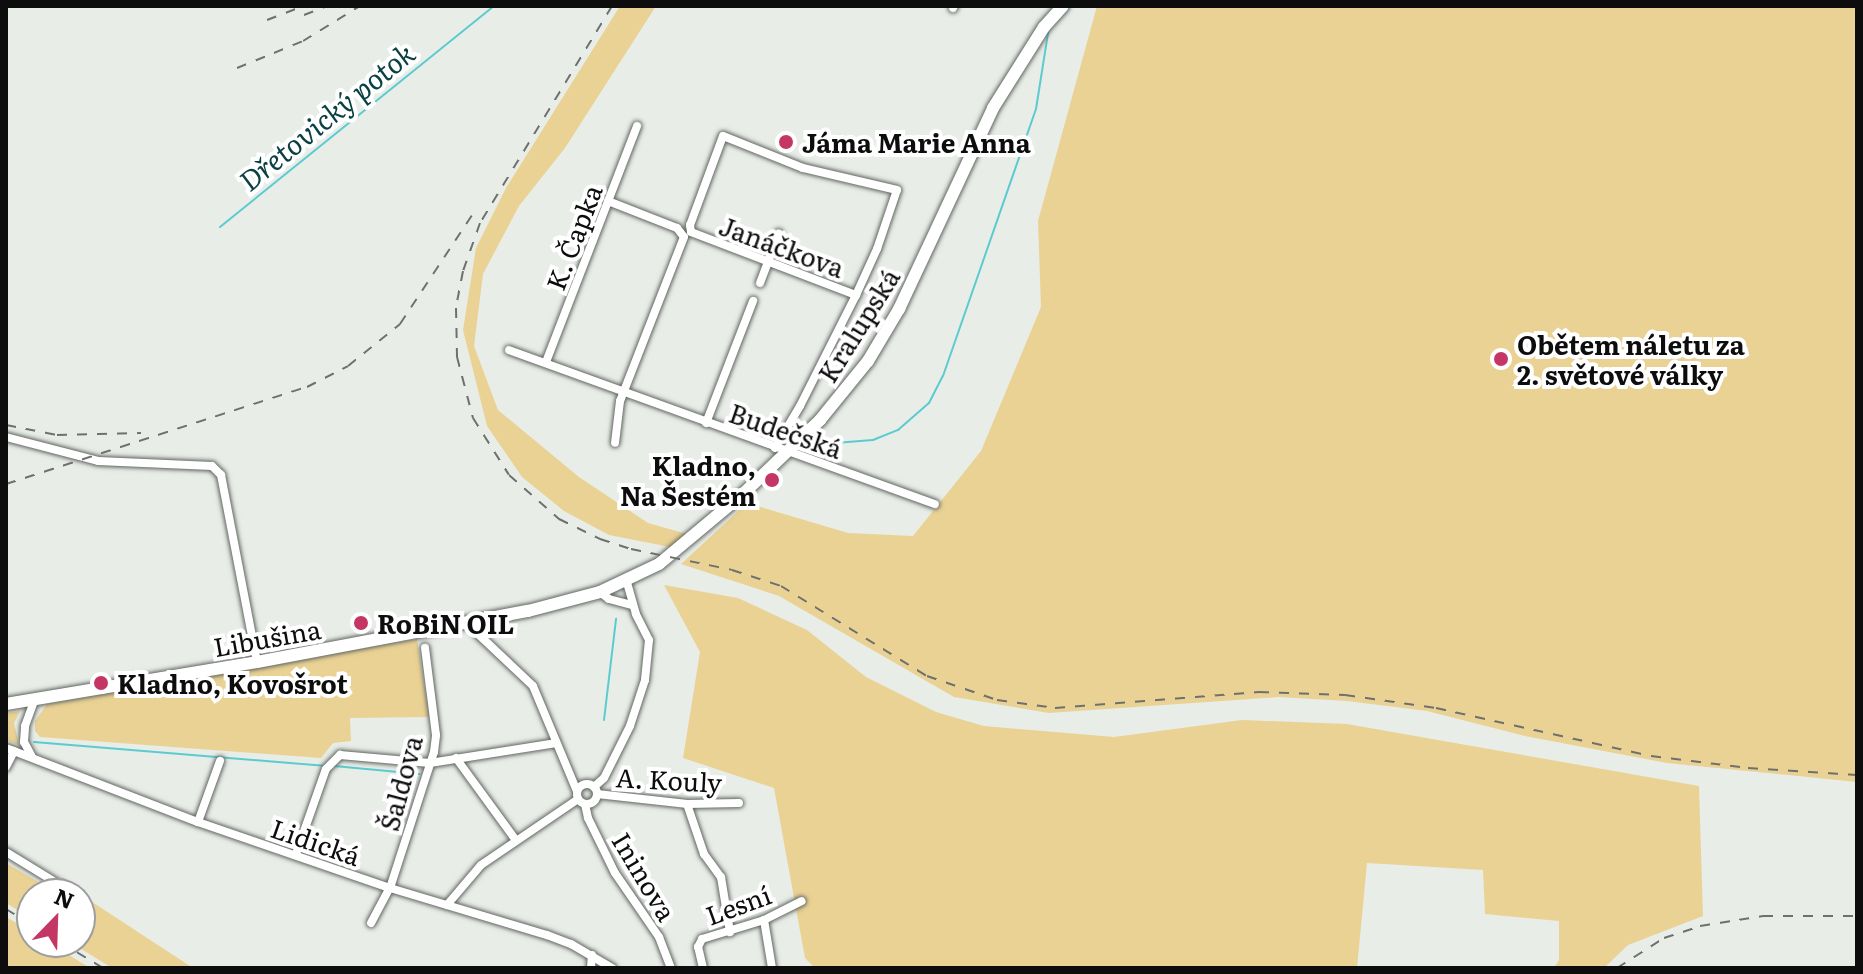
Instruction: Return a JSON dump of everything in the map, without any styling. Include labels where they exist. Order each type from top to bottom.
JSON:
[{"type":"main road","name":"Kralupská","points":[[626,580],[659,564],[835,403],[868,361],[899,309],[993,108],[1044,27],[1063,6]]},
{"type":"main road","name":"Libušina","points":[[6,704],[471,623],[600,592],[626,580]]},
{"type":"street","name":"K. Čapka","points":[[546,362],[637,126]]},
{"type":"street","name":"Kralupská","points":[[694,235],[690,225],[723,136],[803,168],[897,190],[877,249],[781,450]]},
{"type":"street","name":"Janáčkova","points":[[608,201],[677,228],[683,235],[624,393]]},
{"type":"street","points":[[760,283],[779,233]]},
{"type":"street","name":"Janáčkova","points":[[694,235],[856,295]]},
{"type":"street","points":[[706,423],[753,301]]},
{"type":"street","name":"Budečská","points":[[509,350],[935,504]]},
{"type":"street","points":[[615,443],[620,401],[624,393]]},
{"type":"street","points":[[6,437],[98,461],[212,466],[221,475],[257,662]]},
{"type":"street","points":[[447,905],[481,865],[515,839],[580,798],[595,800],[595,790],[630,726],[645,680],[649,640],[632,605],[626,580]]},
{"type":"street","points":[[600,592],[609,599],[632,605]]},
{"type":"street","name":"Ininova","points":[[471,623],[483,639],[533,686],[615,873],[659,937],[671,968]]},
{"type":"street","name":"Šaldova","points":[[371,923],[390,888],[436,735],[425,648]]},
{"type":"street","points":[[33,758],[24,742],[25,726],[35,699]]},
{"type":"street","points":[[296,854],[328,765],[347,754],[430,763],[556,743]]},
{"type":"street","points":[[6,767],[10,750]]},
{"type":"street","name":"Lidická","points":[[10,750],[198,822],[390,888],[547,935],[592,955],[612,968]]},
{"type":"street","points":[[456,758],[515,839]]},
{"type":"street","points":[[198,822],[220,761]]},
{"type":"street","points":[[580,798],[584,784],[595,790]]},
{"type":"street","name":"A. Kouly","points":[[595,790],[687,804],[739,803]]},
{"type":"street","points":[[687,804],[704,854],[721,877],[730,932]]},
{"type":"street","points":[[6,852],[48,878]]},
{"type":"street","name":"Lesní","points":[[703,968],[698,944],[702,939],[764,920],[802,901]]},
{"type":"street","points":[[764,920],[772,968]]},
{"type":"street","points":[[591,968],[592,955]]},
{"type":"shaded area","points":[[620,6],[656,6],[565,148],[519,206],[483,274],[474,346],[498,410],[579,477],[648,523],[687,534],[670,547],[609,535],[564,511],[522,477],[487,426],[463,330],[476,248],[506,188]]},
{"type":"shaded area","points":[[1097,6],[1857,6],[1857,782],[1667,763],[1525,736],[1427,711],[1347,701],[1279,697],[1049,713],[954,697],[779,596],[681,564],[747,503],[848,533],[913,536],[981,451],[1041,307],[1038,221]]},
{"type":"shaded area","points":[[664,585],[738,598],[807,630],[866,677],[936,712],[984,726],[1114,737],[1242,720],[1347,724],[1699,786],[1703,916],[1628,945],[1604,968],[1554,968],[1559,960],[1559,921],[1485,914],[1483,870],[1367,863],[1357,968],[815,968],[805,958],[774,788],[683,758],[700,652]]},
{"type":"shaded area","points":[[417,639],[429,717],[350,718],[351,741],[333,743],[321,758],[40,737],[35,731],[35,721],[47,704]]},
{"type":"shaded area","points":[[20,711],[14,723],[19,745],[6,740],[6,713]]},
{"type":"shaded area","points":[[6,863],[32,878],[16,878],[16,909],[6,903]]},
{"type":"shaded area","points":[[96,905],[193,968],[112,968],[96,958]]},
{"type":"shaded area","points":[[6,917],[16,923],[16,958],[74,958],[90,968],[6,968]]},
{"type":"waterway","name":"Dřetovický potok","points":[[220,227],[494,6]]},
{"type":"waterway","points":[[822,444],[873,440],[898,430],[929,403],[943,376],[1036,109],[1048,33]]},
{"type":"waterway","points":[[604,720],[616,619]]},
{"type":"waterway","points":[[34,742],[324,766]]},
{"type":"waterway","points":[[334,766],[420,774]]},
{"type":"railway","points":[[267,20],[303,6]]},
{"type":"railway","points":[[304,15],[328,6]]},
{"type":"railway","points":[[237,68],[303,41],[360,6]]},
{"type":"railway","points":[[612,6],[480,223],[463,271],[456,308],[457,357],[473,418],[509,475],[559,519],[600,539],[631,549],[732,570],[781,586],[927,676],[997,700],[1055,708],[1259,692],[1345,695],[1436,708],[1651,756],[1748,768],[1857,775]]},
{"type":"railway","points":[[6,484],[307,387],[348,366],[400,324],[474,212]]},
{"type":"railway","points":[[6,425],[57,435],[141,433]]},
{"type":"railway","points":[[6,909],[16,915]]},
{"type":"railway","points":[[1617,968],[1664,938],[1700,926],[1763,916],[1857,916]]},
{"type":"railway","points":[[86,958],[103,968]]},
{"type":"place","name":"Jáma Marie Anna","points":[[786,142]]},
{"type":"place","name":"Obětem náletu za 2. světové války","points":[[1501,359]]},
{"type":"place","name":"Kladno, Na Šestém","points":[[772,480]]},
{"type":"place","name":"RoBiN OIL","points":[[361,623]]},
{"type":"place","name":"Kladno, Kovošrot","points":[[101,683]]}]
